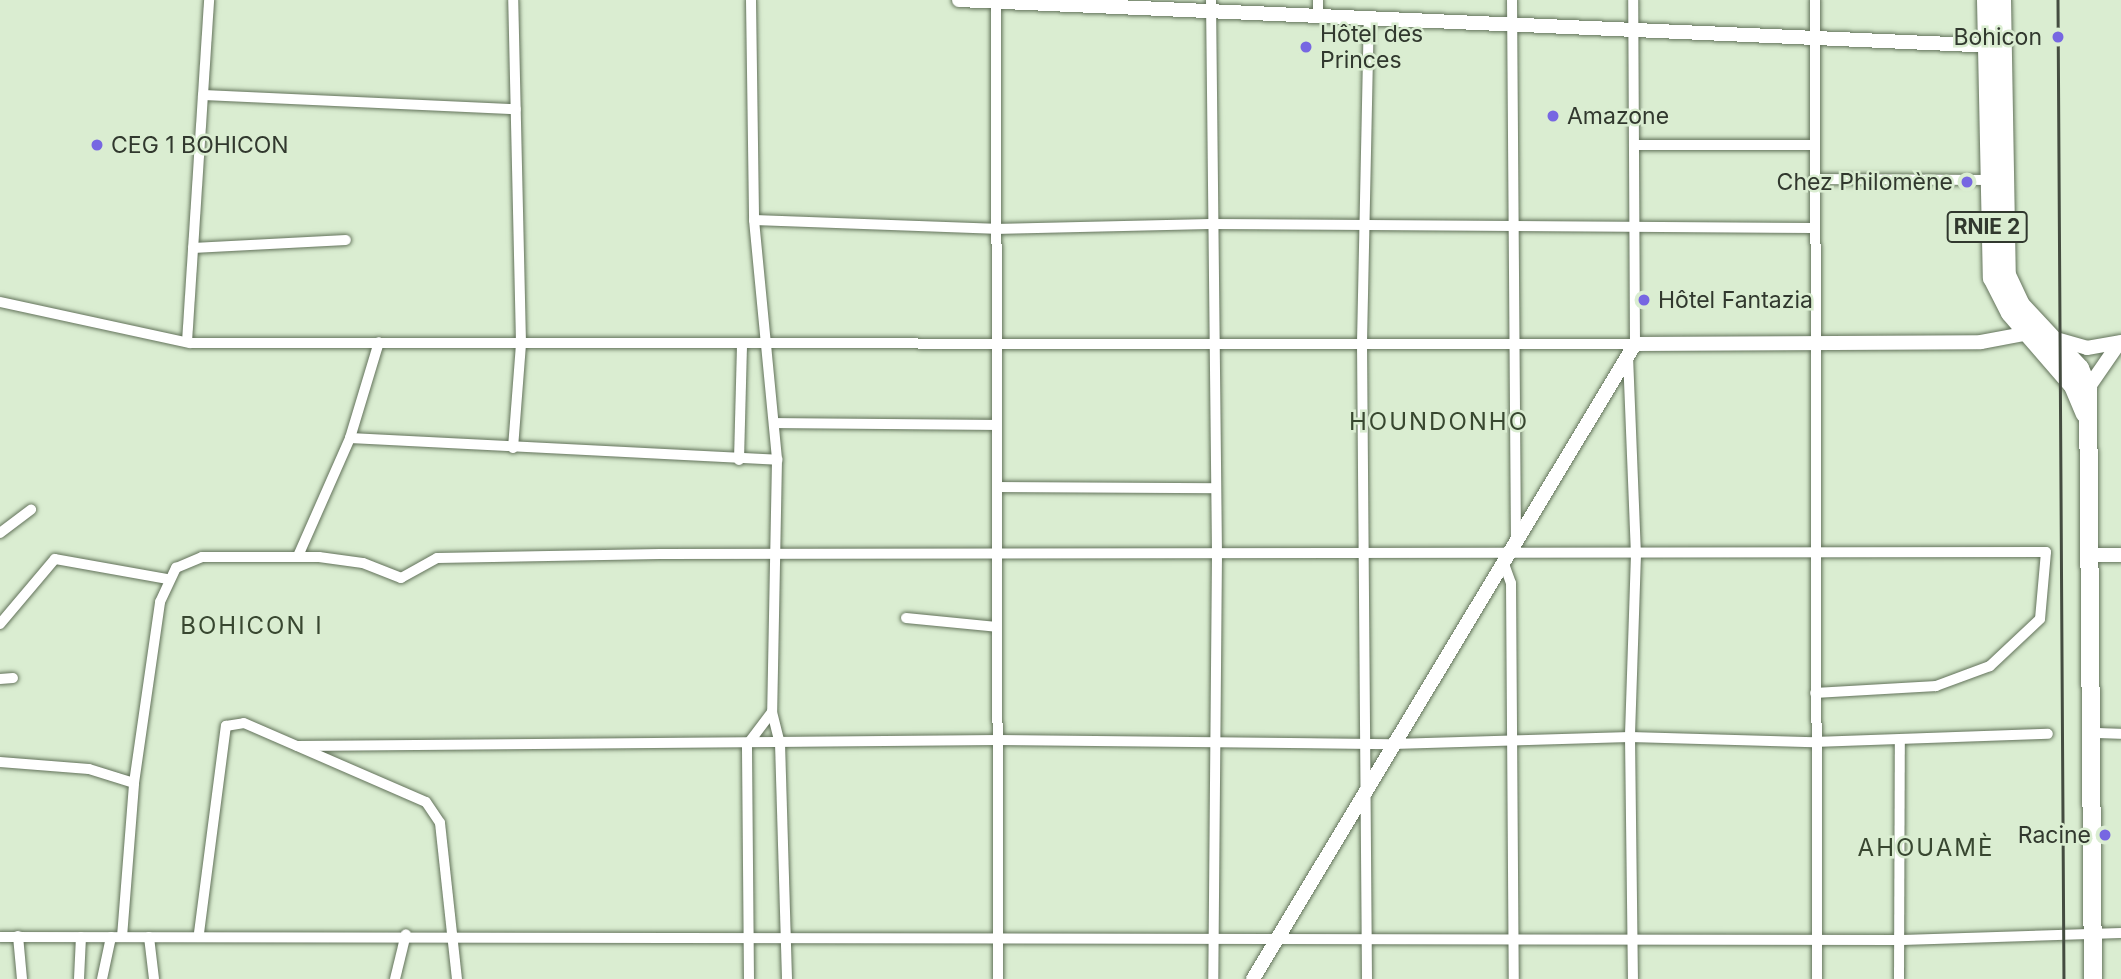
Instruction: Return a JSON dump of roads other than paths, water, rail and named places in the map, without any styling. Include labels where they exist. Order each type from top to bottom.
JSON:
[{"type":"highway","name":"RNIE 2","points":[[1986,0],[1994,46],[2003,260],[2013,292],[2073,386],[2089,422]]},
{"type":"highway","name":"RNIE 2","points":[[2002,0],[1994,46],[1987,180],[1992,278],[2036,331],[2056,340],[2088,388],[2095,733],[2093,979]]},
{"type":"street","points":[[187,342],[209,0]]},
{"type":"street","points":[[513,0],[521,343],[513,448]]},
{"type":"street","points":[[751,0],[754,220],[777,460],[778,552],[772,712],[779,743],[787,979]]},
{"type":"street","points":[[959,0],[1211,6],[1318,16],[1633,30],[1815,42],[1994,46]]},
{"type":"street","points":[[1318,0],[1318,16]]},
{"type":"street","points":[[1512,0],[1510,554],[1514,979]]},
{"type":"street","points":[[1633,0],[1637,226],[1632,350],[1636,554],[1630,737],[1633,979]]},
{"type":"street","points":[[1815,0],[1814,742],[1817,979]]},
{"type":"street","points":[[996,1],[994,345],[997,487],[998,979]]},
{"type":"street","points":[[1211,6],[1210,224],[1217,554],[1213,979]]},
{"type":"street","points":[[1367,979],[1368,788],[1362,342],[1369,19]]},
{"type":"street","points":[[203,96],[516,109]]},
{"type":"street","points":[[1635,145],[1815,145]]},
{"type":"street","points":[[1814,179],[1987,180]]},
{"type":"street","points":[[754,220],[994,229],[1210,224],[1814,228]]},
{"type":"street","points":[[193,248],[346,240]]},
{"type":"street","points":[[0,302],[187,342],[994,345],[1511,341],[1632,350],[1816,344],[2036,331]]},
{"type":"street","points":[[2056,340],[2087,348],[2121,342]]},
{"type":"street","points":[[298,555],[351,438],[379,342]]},
{"type":"street","points":[[2088,388],[2121,342]]},
{"type":"street","points":[[739,460],[741,345]]},
{"type":"street","points":[[1253,979],[1274,937],[1368,788],[1632,350]]},
{"type":"street","points":[[774,423],[996,425]]},
{"type":"street","points":[[351,438],[777,460]]},
{"type":"street","points":[[997,487],[1216,488]]},
{"type":"street","points":[[0,533],[31,510]]},
{"type":"street","points":[[0,624],[55,559],[167,579],[202,557],[298,555],[363,563],[401,578],[448,557],[778,552],[997,556],[2046,552],[2046,585],[2032,631],[1972,676],[1936,686],[1815,693]]},
{"type":"street","points":[[2090,555],[2121,555]]},
{"type":"street","points":[[122,937],[134,783],[167,579]]},
{"type":"street","points":[[905,618],[997,627]]},
{"type":"street","points":[[0,679],[13,678]]},
{"type":"street","points":[[749,979],[747,745],[772,712]]},
{"type":"street","points":[[199,933],[226,726],[244,723],[426,802],[440,823],[457,979]]},
{"type":"street","points":[[2095,733],[2121,734]]},
{"type":"street","points":[[297,746],[747,745],[998,740],[1214,745],[1393,744],[1630,737],[1814,742],[2048,734]]},
{"type":"street","points":[[1899,979],[1902,940],[1900,741]]},
{"type":"street","points":[[0,762],[89,769],[134,783]]},
{"type":"street","points":[[0,937],[149,937],[199,933],[748,941],[998,936],[1902,940],[2121,933]]},
{"type":"street","points":[[395,979],[406,934]]},
{"type":"street","points":[[18,936],[22,979]]},
{"type":"street","points":[[79,979],[80,937]]},
{"type":"street","points":[[102,979],[111,937]]},
{"type":"street","points":[[149,937],[154,979]]},
{"type":"railway","points":[[2058,0],[2064,979]]},
{"type":"place","name":"Bohicon","points":[[2058,37]]},
{"type":"place","name":"Hôtel des Princes","points":[[1306,47]]},
{"type":"place","name":"Amazone","points":[[1553,116]]},
{"type":"place","name":"CEG 1 BOHICON","points":[[97,145]]},
{"type":"place","name":"Chez Philomène","points":[[1967,182]]},
{"type":"place","name":"Hôtel Fantazia","points":[[1644,300]]},
{"type":"place","name":"Racine","points":[[2105,835]]},
{"type":"district","name":"HOUNDONHO","points":[[1439,422]]},
{"type":"district","name":"BOHICON I","points":[[252,626]]},
{"type":"district","name":"AHOUAMÈ","points":[[1926,848]]}]
